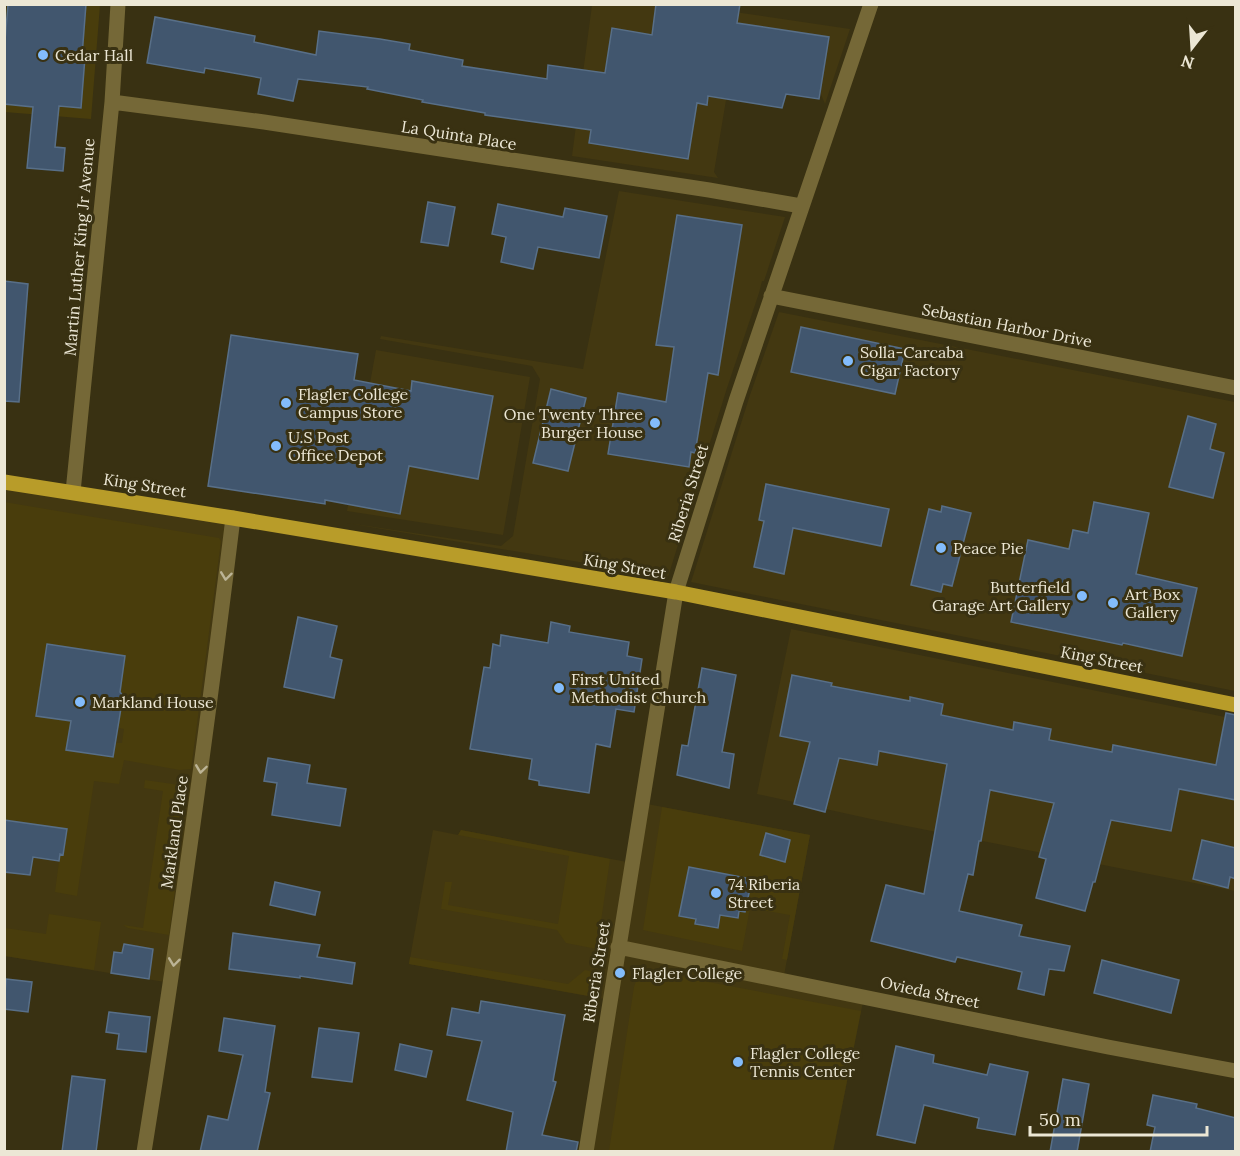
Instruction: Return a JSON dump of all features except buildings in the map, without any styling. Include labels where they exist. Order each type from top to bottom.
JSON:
[{"type":"main road","name":"King Street","points":[[4,482],[676,592],[1236,705]]},
{"type":"street","name":"Martin Luther King Jr Avenue","points":[[73,492],[111,102],[118,4]]},
{"type":"street","name":"Riberia Street","points":[[586,1152],[676,592],[736,401],[871,4]]},
{"type":"street","name":"La Quinta Place","points":[[111,102],[264,122],[801,206]]},
{"type":"street","name":"Sebastian Harbor Drive","points":[[771,296],[1236,388]]},
{"type":"street","name":"Markland Place","points":[[144,1152],[201,771],[233,518]]},
{"type":"street","name":"Ovieda Street","points":[[618,947],[1236,1071]]},
{"type":"shaded area","name":"Cedar Hall","points":[[4,5],[100,5],[91,119],[5,112]]},
{"type":"shaded area","points":[[592,5],[687,5],[850,29],[825,104],[818,87],[739,89],[726,100],[714,172],[718,178],[572,156]]},
{"type":"shaded area","points":[[619,191],[785,217],[727,388],[668,577],[347,523],[501,546],[513,536],[540,379],[532,366],[380,339],[381,336],[583,369]]},
{"type":"shaded area","points":[[779,312],[1235,402],[1235,691],[691,582],[750,395]]},
{"type":"shaded area","points":[[376,350],[530,377],[503,535],[347,511]]},
{"type":"shaded area","points":[[4,482],[233,518],[171,983],[5,956]]},
{"type":"shaded area","points":[[4,502],[219,538],[221,541],[191,769],[180,770],[124,760],[119,784],[94,781],[77,896],[55,892],[60,854],[63,855],[67,830],[5,820],[4,591],[6,581],[4,578]],"holes":[[[47,645],[125,656],[120,692],[123,697],[115,727],[124,729],[122,743],[115,743],[113,757],[67,750],[71,721],[36,716]]]},
{"type":"shaded area","points":[[791,629],[1235,719],[1235,891],[871,819],[757,794]]},
{"type":"shaded area","points":[[145,780],[179,785],[188,792],[169,935],[128,928],[123,925],[143,928],[163,791],[144,788]]},
{"type":"shaded area","name":"Flagler College","points":[[642,803],[810,835],[783,981],[864,997],[833,1151],[586,1151],[610,1000],[409,964],[433,830],[458,835],[461,830],[632,863]]},
{"type":"shaded area","points":[[662,807],[810,835],[787,960],[782,959],[790,915],[750,908],[742,951],[643,930]]},
{"type":"shaded area","points":[[461,830],[610,859],[597,949],[566,943],[557,930],[441,909],[445,882],[452,882],[448,905],[558,924],[569,856],[458,835]]},
{"type":"shaded area","points":[[49,914],[101,922],[94,970],[5,956],[5,928],[46,934]]},
{"type":"shaded area","points":[[410,957],[568,984],[585,970],[593,972],[589,996],[409,964]]},
{"type":"shaded area","name":"Flagler College Tennis Center","points":[[640,969],[861,1011],[833,1151],[609,1151],[634,987]]},
{"type":"place","name":"Cedar Hall","points":[[43,55]]},
{"type":"place","name":"Solla-Carcaba Cigar Factory","points":[[848,361]]},
{"type":"place","name":"Flagler College Campus Store","points":[[286,403]]},
{"type":"place","name":"One Twenty Three Burger House","points":[[655,423]]},
{"type":"place","name":"U.S Post Office Depot","points":[[276,446]]},
{"type":"place","name":"Peace Pie","points":[[941,548]]},
{"type":"place","name":"Butterfield Garage Art Gallery","points":[[1082,596]]},
{"type":"place","name":"Art Box Gallery","points":[[1113,603]]},
{"type":"place","name":"First United Methodist Church","points":[[559,688]]},
{"type":"place","name":"Markland House","points":[[80,702]]},
{"type":"place","name":"74 Riberia Street","points":[[716,893]]},
{"type":"place","name":"Flagler College","points":[[620,973]]},
{"type":"place","name":"Flagler College Tennis Center","points":[[738,1062]]}]
